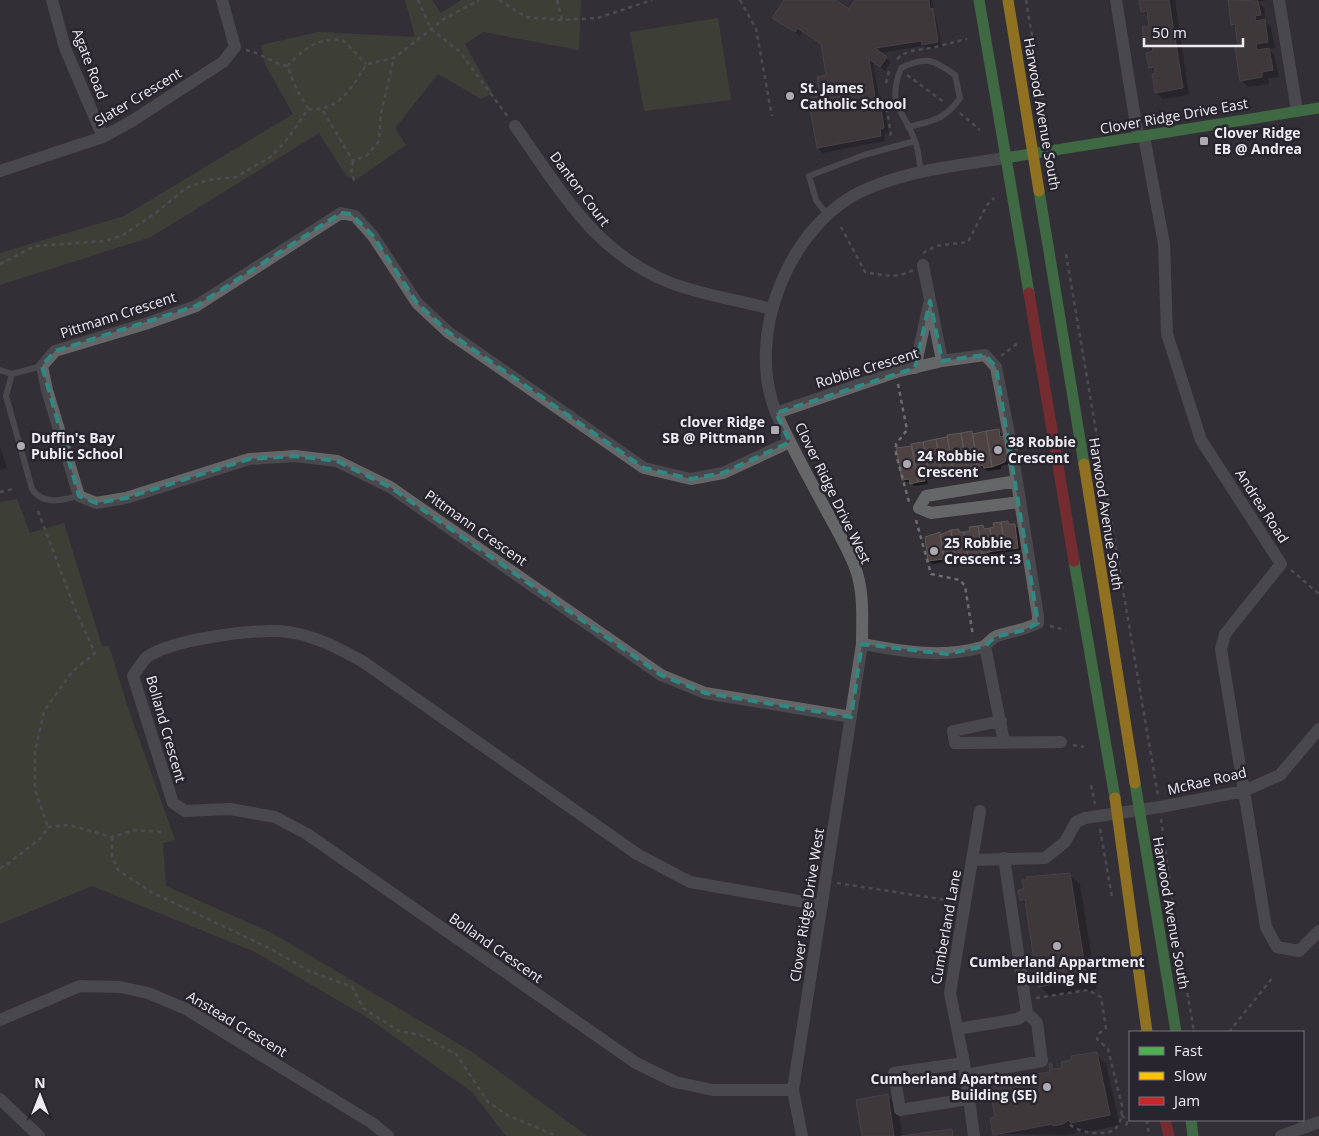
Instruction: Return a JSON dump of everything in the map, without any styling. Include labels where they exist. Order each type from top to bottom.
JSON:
[{"type":"main road","points":[[979,0],[1117,812],[1147,1031]]},
{"type":"main road","name":"Harwood Avenue South","points":[[1008,0],[1138,810],[1176,1031]]},
{"type":"main road","name":"Clover Ridge Drive East","points":[[1034,154],[1319,108]]},
{"type":"main road","name":"Clover Ridge Drive West","points":[[1005,158],[1034,154]]},
{"type":"main road","points":[[1165,1121],[1169,1136]]},
{"type":"main road","points":[[1191,1121],[1193,1136]]},
{"type":"street","name":"Agate Road","points":[[52,0],[65,48],[103,137]]},
{"type":"street","points":[[222,0],[235,47]]},
{"type":"street","name":"Andrea Road","points":[[1116,0],[1141,136],[1164,244],[1167,334],[1201,440],[1282,564],[1225,634],[1221,649],[1266,927],[1277,947],[1299,951],[1319,931]]},
{"type":"street","points":[[1279,0],[1297,111]]},
{"type":"street","name":"Slater Crescent","points":[[0,171],[103,137],[132,122],[223,62],[235,47]]},
{"type":"street","name":"Danton Court","points":[[515,126],[575,211],[598,238],[636,266],[671,283],[770,309]]},
{"type":"street","name":"Clover Ridge Drive West","points":[[802,1136],[793,1090],[862,644],[862,596],[856,573],[844,545],[776,413],[768,381],[767,350],[770,309],[787,270],[809,234],[827,215],[868,188],[921,172],[1005,158]]},
{"type":"street","name":"Pittmann Crescent","points":[[42,366],[55,351],[145,324],[196,306],[341,213],[351,214],[373,236],[417,303],[448,332],[644,468],[691,479],[723,473],[790,442]]},
{"type":"street","points":[[923,264],[942,361]]},
{"type":"street","points":[[915,368],[930,301]]},
{"type":"street","name":"Robbie Crescent","points":[[776,413],[896,372],[942,361],[985,355],[992,363]]},
{"type":"street","points":[[862,644],[929,654],[947,654],[985,646],[995,637],[1024,630],[1038,623],[1017,482],[996,367],[992,363]]},
{"type":"street","points":[[42,366],[47,390],[79,496]]},
{"type":"street","name":"Pittmann Crescent","points":[[79,496],[96,503],[126,498],[249,459],[295,456],[337,461],[390,486],[661,675],[705,693],[851,717]]},
{"type":"street","points":[[1017,482],[926,496],[919,508],[931,513],[1020,502]]},
{"type":"street","name":"Bolland Crescent","points":[[793,1090],[713,1090],[675,1082],[636,1063],[307,834],[274,817],[230,808],[185,811],[172,803],[133,676],[147,657],[175,647],[237,631],[287,631],[327,641],[362,661],[637,854],[690,882],[822,905]]},
{"type":"street","points":[[985,646],[1004,742]]},
{"type":"street","points":[[1000,721],[953,731],[955,743],[1062,742]]},
{"type":"street","name":"McRae Road","points":[[1117,812],[1160,807],[1244,791],[1280,775],[1319,729]]},
{"type":"street","name":"Cumberland Lane","points":[[974,1136],[965,1069],[950,993],[967,903],[980,811]]},
{"type":"street","name":"Cumberland Lane","points":[[972,860],[1046,858],[1065,842],[1076,822],[1097,815],[1117,812]]},
{"type":"street","points":[[968,1100],[900,1110],[894,1073],[1042,1062],[1037,1023],[1027,1013],[1004,858]]},
{"type":"street","name":"Anstead Crescent","points":[[0,1020],[80,986],[120,987],[148,993],[186,1009],[372,1123],[388,1136]]},
{"type":"street","points":[[958,1029],[1018,1019],[1027,1013]]},
{"type":"street","points":[[0,1099],[39,1136]]},
{"type":"street","points":[[1281,1136],[1319,1122]]},
{"type":"lane","points":[[908,127],[937,120],[953,108],[960,98],[955,75],[937,62],[918,60],[900,71],[896,82],[896,104],[915,141],[921,172]]},
{"type":"lane","points":[[827,215],[816,200],[809,176],[864,156],[915,141]]},
{"type":"lane","points":[[0,370],[12,374],[42,366]]},
{"type":"lane","points":[[12,374],[6,396],[32,489],[42,498],[53,501],[79,496]]},
{"type":"path","points":[[418,0],[431,29],[460,52],[492,99],[515,126]]},
{"type":"path","points":[[308,109],[323,111],[344,96],[367,64],[394,58],[455,12],[480,0]]},
{"type":"path","points":[[499,0],[526,17],[562,20],[598,18],[652,0]]},
{"type":"path","points":[[556,0],[562,20]]},
{"type":"path","points":[[746,0],[740,1],[756,29],[772,116]]},
{"type":"path","points":[[1026,0],[1048,132],[1047,136]]},
{"type":"path","points":[[287,66],[307,46],[328,39],[343,40],[367,64]]},
{"type":"path","points":[[235,47],[253,51],[274,63],[287,66]]},
{"type":"path","points":[[353,161],[366,156],[378,140],[381,113],[394,58]]},
{"type":"path","points":[[287,66],[296,88],[308,109]]},
{"type":"path","points":[[900,71],[953,108],[980,130]]},
{"type":"path","points":[[0,264],[35,246],[105,242],[123,235],[157,212],[186,188],[208,180],[236,177],[272,156],[289,138],[308,109]]},
{"type":"path","points":[[323,111],[353,161],[351,173],[355,182]]},
{"type":"path","points":[[841,227],[865,272],[882,276],[904,276],[923,264],[923,252],[926,250],[968,242],[987,206],[994,198]]},
{"type":"path","points":[[1062,248],[1068,260],[1160,807],[1175,920],[1194,1031]]},
{"type":"path","points":[[992,363],[1018,343]]},
{"type":"path","points":[[0,492],[14,489]]},
{"type":"path","points":[[38,511],[75,609],[95,653],[72,672],[44,711],[35,752],[35,790],[48,827]]},
{"type":"path","points":[[1282,564],[1319,594]]},
{"type":"path","points":[[1038,623],[1066,630]]},
{"type":"path","points":[[1091,785],[1097,815]]},
{"type":"path","points":[[48,827],[69,826],[112,837],[135,830],[162,832]]},
{"type":"path","points":[[0,868],[42,837],[48,827]]},
{"type":"path","points":[[112,837],[112,856],[118,870],[134,881],[151,892],[271,949],[309,971],[352,987],[363,1008],[399,1031],[420,1035],[456,1054],[488,1102],[507,1116],[557,1136]]},
{"type":"path","points":[[826,881],[967,903]]},
{"type":"path","points":[[1230,1031],[1274,976]]},
{"type":"path","points":[[1025,1000],[1088,990],[1101,996],[1106,1028],[1098,1034],[1097,1039],[1108,1049],[1118,1083],[1122,1115],[1120,1125],[1115,1130],[1102,1134],[1074,1129],[1067,1122]]},
{"type":"path","points":[[1122,1115],[1127,1122],[1126,1128]]},
{"type":"path","points":[[1147,1121],[1148,1136]]},
{"type":"highlighted area","points":[[341,213],[351,214],[373,236],[417,303],[448,332],[644,468],[691,479],[723,473],[790,442],[776,413],[915,368],[930,301],[942,361],[985,355],[996,367],[1038,623],[1024,630],[995,637],[985,646],[947,654],[862,644],[851,717],[705,693],[661,675],[390,487],[337,461],[295,456],[249,459],[126,498],[96,503],[79,496],[42,366],[55,351],[196,306]]},
{"type":"green space","points":[[405,0],[432,0],[441,13],[461,0],[581,0],[579,50],[483,32],[465,44],[492,93],[481,99],[438,74],[395,128],[406,145],[357,179],[347,177],[319,133],[151,237],[0,285],[0,253],[124,216],[293,114],[265,64],[261,45],[318,32],[415,37]]},
{"type":"green space","points":[[718,18],[731,100],[644,111],[630,32]]},
{"type":"green space","points":[[17,499],[30,533],[64,523],[102,646],[109,646],[127,705],[175,840],[163,843],[166,886],[272,933],[474,1053],[587,1136],[506,1136],[472,1092],[365,1016],[253,951],[92,886],[0,924],[0,502]]},
{"type":"building","points":[[784,0],[836,0],[849,9],[855,0],[929,0],[930,9],[933,8],[938,42],[922,45],[921,41],[875,48],[887,57],[880,67],[869,59],[876,103],[880,102],[884,128],[880,129],[881,136],[817,148],[808,98],[820,96],[817,77],[826,75],[821,44],[797,28],[795,32],[772,18]]},
{"type":"building","points":[[1139,0],[1169,0],[1183,88],[1155,93],[1152,74],[1155,73],[1154,67],[1149,68],[1146,53],[1153,51],[1152,46],[1145,47],[1142,27],[1149,26],[1147,11],[1141,12]]},
{"type":"building","points":[[1228,0],[1258,1],[1261,15],[1255,16],[1256,21],[1265,19],[1268,42],[1256,44],[1257,50],[1269,48],[1273,70],[1262,72],[1262,77],[1240,81],[1235,47],[1238,47],[1235,24],[1231,25]]},
{"type":"building","name":"38 Robbie Crescent","points":[[999,429],[1000,437],[1005,436],[1008,455],[1005,462],[992,467],[986,431]]},
{"type":"building","points":[[972,431],[977,464],[967,468],[961,433]]},
{"type":"building","points":[[986,431],[992,467],[984,468],[983,465],[977,467],[973,434]]},
{"type":"building","points":[[961,433],[967,468],[960,469],[959,466],[953,470],[947,435]]},
{"type":"building","points":[[947,437],[953,470],[948,471],[949,474],[942,476],[936,439]]},
{"type":"building","points":[[936,439],[942,476],[935,476],[935,472],[929,473],[923,442]]},
{"type":"building","points":[[923,442],[929,473],[924,474],[925,481],[918,482],[911,444]]},
{"type":"building","name":"24 Robbie Crescent","points":[[912,446],[918,482],[910,484],[909,479],[902,480],[896,448]]},
{"type":"building","points":[[1008,521],[1008,524],[1015,524],[1018,548],[1005,550],[1001,522]]},
{"type":"building","points":[[1001,522],[1005,550],[993,551],[990,528],[994,527],[993,523]]},
{"type":"building","points":[[983,525],[984,529],[990,528],[993,551],[982,554],[978,526]]},
{"type":"building","points":[[978,526],[982,554],[968,556],[964,532],[970,531],[969,527]]},
{"type":"building","points":[[959,529],[959,532],[964,532],[968,556],[955,558],[951,530]]},
{"type":"building","points":[[951,530],[955,558],[944,559],[940,535]]},
{"type":"building","name":"25 Robbie Crescent :3","points":[[940,532],[944,559],[928,561],[925,537]]},
{"type":"building","name":"Cumberland Appartment Building NE","points":[[1070,873],[1087,979],[1072,983],[1072,979],[1065,980],[1066,982],[1038,987],[1025,900],[1020,900],[1018,890],[1024,889],[1022,880],[1027,880],[1027,877]]},
{"type":"building","name":"Cumberland Apartment Building (SE)","points":[[1097,1052],[1110,1115],[1071,1123],[1068,1120],[1063,1124],[1053,1126],[1053,1124],[993,1135],[990,1118],[995,1117],[991,1095],[986,1095],[991,1094],[989,1081],[1050,1072],[1049,1064],[1052,1064],[1053,1069],[1062,1068],[1061,1062],[1072,1060],[1071,1056]]},
{"type":"building","points":[[888,1094],[894,1136],[862,1136],[856,1100]]},
{"type":"building","points":[[952,1129],[953,1136],[901,1136]]},
{"type":"traffic: fast","points":[[979,0],[1029,293]]},
{"type":"traffic: fast","points":[[1005,158],[1319,108]]},
{"type":"traffic: fast","points":[[1039,191],[1084,464]]},
{"type":"traffic: fast","points":[[1074,561],[1115,798]]},
{"type":"traffic: fast","points":[[1135,783],[1176,1031]]},
{"type":"traffic: fast","points":[[1191,1121],[1193,1136]]},
{"type":"traffic: slow","points":[[1008,0],[1039,191]]},
{"type":"traffic: slow","points":[[1084,464],[1135,783]]},
{"type":"traffic: slow","points":[[1115,798],[1147,1031]]},
{"type":"traffic: jam","points":[[1029,293],[1074,561]]},
{"type":"traffic: jam","points":[[1165,1121],[1169,1136]]},
{"type":"place","name":"St. James Catholic School","points":[[790,96]]},
{"type":"place","name":"Clover Ridge EB @ Andrea","points":[[1204,141]]},
{"type":"place","name":"clover Ridge SB @ Pittmann","points":[[775,430]]},
{"type":"place","name":"Duffin's Bay Public School","points":[[21,446]]},
{"type":"place","name":"38 Robbie Crescent","points":[[998,450]]},
{"type":"place","name":"24 Robbie Crescent","points":[[907,464]]},
{"type":"place","name":"25 Robbie Crescent :3","points":[[934,551]]},
{"type":"place","name":"Cumberland Appartment Building NE","points":[[1057,946]]},
{"type":"place","name":"Cumberland Apartment Building (SE)","points":[[1047,1087]]}]
